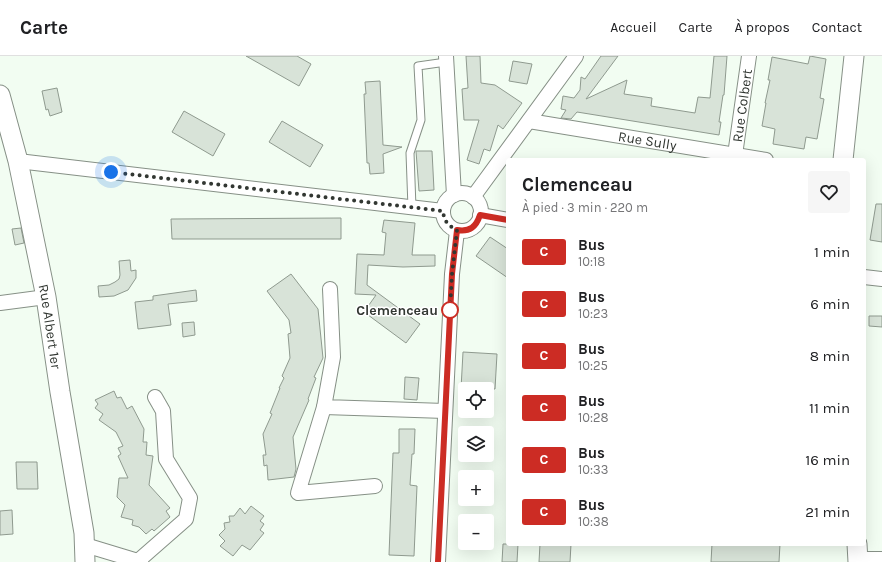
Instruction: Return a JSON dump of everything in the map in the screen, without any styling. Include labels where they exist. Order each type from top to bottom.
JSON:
[{"type":"street","name":"Rue Colbert","points":[[735,155],[749,56]]},
{"type":"street","points":[[843,158],[854,56]]},
{"type":"street","points":[[472,197],[529,121],[572,58]]},
{"type":"street","points":[[446,59],[454,195]]},
{"type":"street","name":"Rue Albert 1er","points":[[0,94],[18,161],[46,297],[60,392],[84,533],[85,553]]},
{"type":"street","name":"Rue Sully","points":[[529,121],[754,158]]},
{"type":"street","points":[[18,161],[443,211]]},
{"type":"street","points":[[467,194],[472,197],[479,205],[480,215],[478,221],[469,230],[463,231],[451,228],[444,218],[443,211],[446,202],[454,195],[467,194]]},
{"type":"street","points":[[480,215],[506,220]]},
{"type":"street","points":[[438,562],[452,274],[457,230]]},
{"type":"street","points":[[866,277],[882,279]]},
{"type":"street","points":[[330,288],[333,357],[324,407],[298,493],[374,486]]},
{"type":"street","points":[[0,304],[46,297]]},
{"type":"street","points":[[85,553],[140,562],[186,519],[190,498],[166,459],[163,411],[155,397]]},
{"type":"street","points":[[324,407],[445,411]]},
{"type":"street","points":[[857,555],[882,559]]},
{"type":"lane","points":[[412,208],[410,152],[421,120],[418,66],[446,59]]},
{"type":"building","points":[[246,56],[297,56],[311,64],[299,86]]},
{"type":"building","points":[[466,56],[480,56],[481,83],[495,85],[522,103],[503,129],[498,125],[490,151],[484,149],[479,164],[467,160],[479,120],[464,120],[462,89],[468,88]]},
{"type":"building","points":[[601,56],[618,56],[586,99],[627,80],[624,94],[652,98],[651,106],[695,113],[698,97],[710,98],[714,56],[727,56],[724,95],[719,122],[721,122],[719,135],[577,112],[571,119],[561,118],[566,110],[561,109],[563,96],[574,98],[580,90],[581,77],[585,79]]},
{"type":"building","points":[[810,56],[826,59],[820,98],[824,99],[817,139],[806,137],[804,149],[773,144],[775,129],[762,126],[770,80],[768,80],[772,57],[808,64]]},
{"type":"building","points":[[513,61],[532,64],[527,84],[509,81]]},
{"type":"building","points":[[380,81],[383,145],[402,147],[383,154],[384,173],[370,174],[369,163],[367,163],[364,94],[366,94],[365,82]]},
{"type":"building","points":[[57,88],[62,112],[50,116],[48,109],[46,110],[42,91]]},
{"type":"building","points":[[184,111],[225,134],[213,156],[172,132]]},
{"type":"building","points":[[282,121],[323,145],[310,167],[269,142]]},
{"type":"building","points":[[416,151],[432,151],[434,190],[419,191]]},
{"type":"building","points":[[876,204],[882,204],[882,242],[870,240]]},
{"type":"building","points":[[341,218],[341,239],[172,239],[171,219]]},
{"type":"building","points":[[384,220],[415,223],[412,255],[435,255],[435,266],[403,267],[368,265],[367,285],[420,324],[406,343],[364,312],[376,295],[355,294],[357,254],[384,255],[386,233],[382,232]]},
{"type":"building","points":[[21,228],[24,243],[15,245],[12,229]]},
{"type":"building","points":[[490,237],[506,248],[506,277],[476,256]]},
{"type":"building","points":[[130,260],[131,271],[136,270],[136,278],[128,290],[114,296],[99,297],[98,286],[109,285],[119,279],[119,261]]},
{"type":"building","points":[[291,274],[318,309],[323,358],[314,377],[316,378],[308,399],[309,400],[293,437],[296,469],[294,477],[268,480],[267,465],[264,466],[263,455],[266,455],[263,434],[272,414],[270,413],[284,378],[282,376],[290,358],[288,334],[291,333],[289,320],[267,291]]},
{"type":"building","points":[[196,290],[197,301],[168,304],[171,325],[138,329],[135,302],[153,300],[153,296]]},
{"type":"building","points":[[869,316],[882,316],[882,327],[869,326]]},
{"type":"building","points":[[194,322],[195,335],[183,337],[182,323]]},
{"type":"building","points":[[463,352],[497,354],[495,389],[494,382],[461,382]]},
{"type":"building","points":[[405,377],[419,378],[417,400],[404,399]]},
{"type":"building","points":[[114,391],[117,398],[121,397],[127,409],[132,406],[144,429],[143,442],[147,442],[146,455],[153,456],[149,485],[170,508],[166,511],[170,517],[154,531],[152,529],[146,534],[139,527],[132,525],[133,520],[121,517],[125,505],[117,497],[119,478],[128,478],[118,456],[121,454],[118,448],[123,446],[116,432],[99,420],[103,414],[95,408],[98,404],[95,400]]},
{"type":"building","points":[[399,429],[415,429],[414,454],[412,454],[410,485],[417,486],[414,556],[389,555],[393,453],[399,453]]},
{"type":"building","points":[[16,462],[37,462],[38,489],[17,489]]},
{"type":"building","points":[[251,506],[264,516],[260,521],[264,524],[260,530],[264,533],[250,550],[242,545],[233,556],[220,546],[225,541],[219,535],[225,529],[224,523],[230,522],[229,516],[234,516],[240,508],[245,514]]},
{"type":"building","points":[[12,510],[13,534],[0,535],[0,511]]},
{"type":"building","points":[[503,544],[506,544],[506,546],[518,546],[517,562],[502,562]]},
{"type":"building","points":[[540,546],[571,546],[570,562],[539,562]]},
{"type":"building","points":[[712,546],[780,546],[779,562],[711,562]]},
{"type":"bus line","name":"C","points":[[438,562],[452,274],[457,230],[469,230],[478,221],[480,215],[506,220]]},
{"type":"place","name":"Clemenceau","points":[[450,310]]},
{"type":"route","points":[[111,172],[443,211],[447,224],[451,228],[457,230],[450,310]]}]
